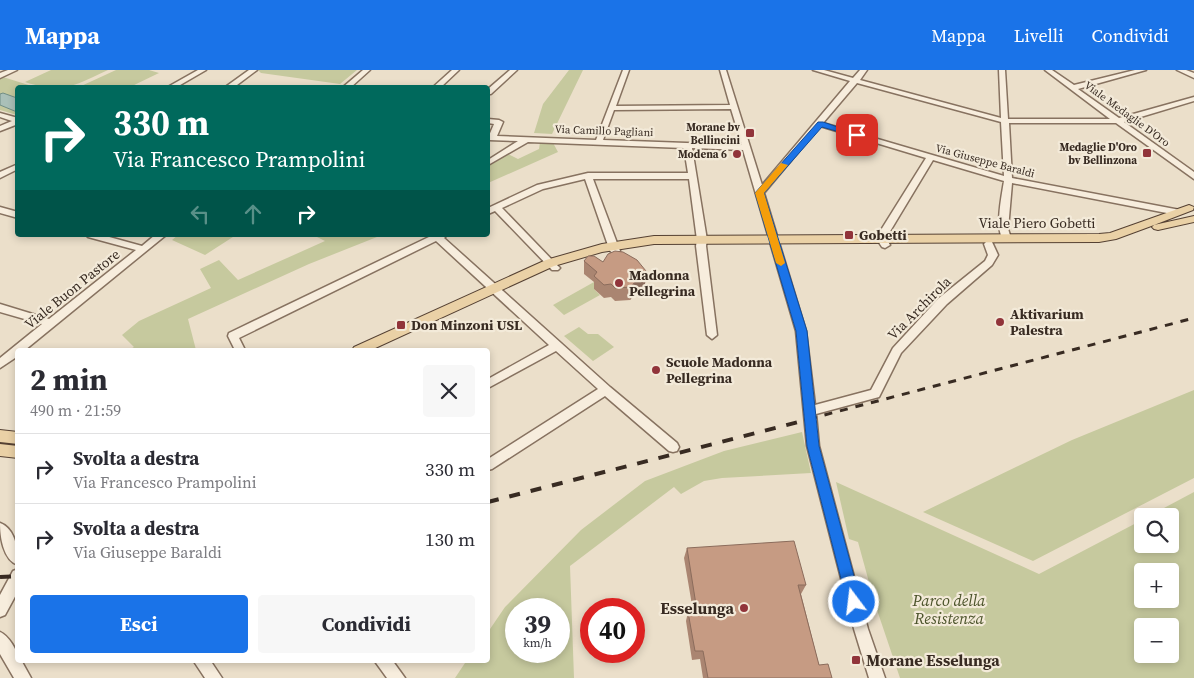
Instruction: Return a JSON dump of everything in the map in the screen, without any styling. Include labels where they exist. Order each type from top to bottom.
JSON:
[{"type":"main road","name":"Viale Piero Gobetti","points":[[883,242],[1006,238],[1081,239],[1112,236],[1177,212],[1193,210]]},
{"type":"main road","name":"Viale Piero Gobetti","points":[[496,290],[553,265],[584,258],[614,248],[701,243],[774,242],[1105,243],[1122,240],[1165,225],[1193,210]]},
{"type":"main road","points":[[364,348],[496,290]]},
{"type":"main road","points":[[382,348],[496,290]]},
{"type":"main road","points":[[0,436],[15,438]]},
{"type":"main road","points":[[0,450],[15,452]]},
{"type":"street","points":[[4,73],[14,70]]},
{"type":"street","points":[[174,85],[202,70]]},
{"type":"street","points":[[232,85],[254,70]]},
{"type":"street","points":[[348,85],[366,70]]},
{"type":"street","points":[[438,85],[456,70]]},
{"type":"street","points":[[490,90],[514,70]]},
{"type":"street","points":[[599,141],[626,70]]},
{"type":"street","points":[[722,70],[735,107],[745,148],[801,331],[813,446],[861,629],[877,678]]},
{"type":"street","points":[[816,70],[1005,121],[1118,121],[1194,99]]},
{"type":"street","points":[[759,193],[820,124],[864,70]]},
{"type":"street","name":"Viale Medaglie D'Oro","points":[[1048,70],[1194,177]]},
{"type":"street","points":[[1072,88],[1143,70]]},
{"type":"street","points":[[1180,70],[1194,76]]},
{"type":"street","points":[[1000,72],[1008,180],[1003,230],[1006,238]]},
{"type":"street","points":[[611,108],[735,107]]},
{"type":"street","points":[[0,115],[15,120]]},
{"type":"street","name":"Via Camillo Pagliani","points":[[490,121],[499,122],[492,138],[745,148]]},
{"type":"street","points":[[0,129],[15,122]]},
{"type":"street","name":"Via Giuseppe Baraldi","points":[[820,124],[1008,180],[1177,212]]},
{"type":"street","points":[[490,162],[528,139]]},
{"type":"street","points":[[688,146],[712,335]]},
{"type":"street","points":[[883,242],[930,158]]},
{"type":"street","points":[[0,175],[15,168]]},
{"type":"street","points":[[553,265],[492,209],[540,187],[588,176],[692,176]]},
{"type":"street","points":[[588,176],[614,248]]},
{"type":"street","points":[[0,210],[14,214]]},
{"type":"street","points":[[0,219],[14,214]]},
{"type":"street","points":[[98,237],[143,249]]},
{"type":"street","name":"Viale Buon Pastore","points":[[20,348],[158,237]]},
{"type":"street","points":[[239,348],[232,336],[436,237]]},
{"type":"street","points":[[439,237],[556,346],[672,447]]},
{"type":"street","name":"Via Archirola","points":[[810,411],[875,394],[897,351],[944,301],[993,259],[989,244]]},
{"type":"street","points":[[0,308],[50,323]]},
{"type":"street","points":[[490,383],[556,346]]},
{"type":"street","name":"Viale Buon Pastore","points":[[0,364],[15,352]]},
{"type":"street","points":[[490,464],[606,390]]},
{"type":"street","points":[[0,528],[15,554]]},
{"type":"street","points":[[0,610],[15,582]]},
{"type":"street","points":[[0,640],[23,678]]},
{"type":"street","points":[[203,663],[214,678]]},
{"type":"street","points":[[384,663],[397,678]]},
{"type":"green space","points":[[51,70],[108,70],[72,85],[35,85],[25,82]]},
{"type":"green space","points":[[116,70],[149,70],[159,73],[134,85],[83,85]]},
{"type":"green space","points":[[258,70],[357,70],[340,84],[261,73]]},
{"type":"green space","points":[[569,70],[583,70],[552,134],[534,133],[543,104]]},
{"type":"green space","points":[[3,77],[29,85],[15,85],[15,114],[0,110],[0,79]]},
{"type":"green space","points":[[552,141],[558,152],[490,182],[490,162],[506,153],[518,159],[539,149],[540,142]]},
{"type":"green space","points":[[176,237],[233,237],[205,255],[172,240]]},
{"type":"green space","points":[[317,237],[377,237],[309,264],[188,319],[195,348],[132,348],[134,347],[122,335],[139,321],[211,288],[200,269],[219,260],[238,280],[325,241]]},
{"type":"green space","points":[[594,282],[597,285],[594,289],[600,295],[564,315],[553,305]]},
{"type":"green space","points":[[579,327],[588,334],[598,334],[614,347],[593,361],[564,336]]},
{"type":"green space","points":[[1194,390],[1194,478],[1033,561],[923,512],[1072,440]]},
{"type":"green space","points":[[802,432],[811,473],[722,478],[704,481],[681,494],[674,487],[570,566],[574,678],[455,678],[465,663],[490,663],[490,629],[505,607],[505,663],[570,663],[570,598],[514,598],[581,530],[645,481],[724,451]]},
{"type":"green space","name":"Parco della Resistenza","points":[[836,482],[1039,574],[1134,524],[1134,553],[1179,553],[1179,508],[1164,508],[1194,492],[1194,678],[900,678],[875,604],[858,542],[849,539]]},
{"type":"water","points":[[3,93],[15,97],[15,111],[0,105],[0,94]]},
{"type":"building","points":[[615,251],[623,252],[637,260],[646,271],[641,281],[634,283],[631,287],[615,288],[611,284],[604,285],[594,276],[597,272],[584,261],[588,256],[594,256],[603,262],[608,254]]},
{"type":"building","name":"Esselunga","points":[[794,541],[806,585],[798,585],[819,665],[828,664],[832,678],[708,678],[703,651],[695,651],[688,612],[697,611],[687,548]]},
{"type":"railway","points":[[809,419],[1194,318]]},
{"type":"railway","points":[[490,501],[814,418]]},
{"type":"railway","points":[[0,577],[15,576]]},
{"type":"slow traffic","points":[[781,263],[759,193],[784,165]]},
{"type":"place","name":"Morane bv Bellincini","points":[[750,133]]},
{"type":"place","name":"Medaglie D'Oro bv Bellinzona","points":[[1147,153]]},
{"type":"place","name":"Modena 6","points":[[737,154]]},
{"type":"place","name":"Gobetti","points":[[849,235]]},
{"type":"place","name":"Madonna Pellegrina","points":[[619,283]]},
{"type":"place","name":"Aktivarium Palestra","points":[[1000,322]]},
{"type":"place","name":"Don Minzoni USL","points":[[401,325]]},
{"type":"place","name":"Scuole Madonna Pellegrina","points":[[656,370]]},
{"type":"place","name":"Esselunga","points":[[744,608]]},
{"type":"place","name":"Morane Esselunga","points":[[856,660]]},
{"type":"route","points":[[854,602],[813,446],[801,331],[767,214],[759,193],[820,124],[857,135]]}]
